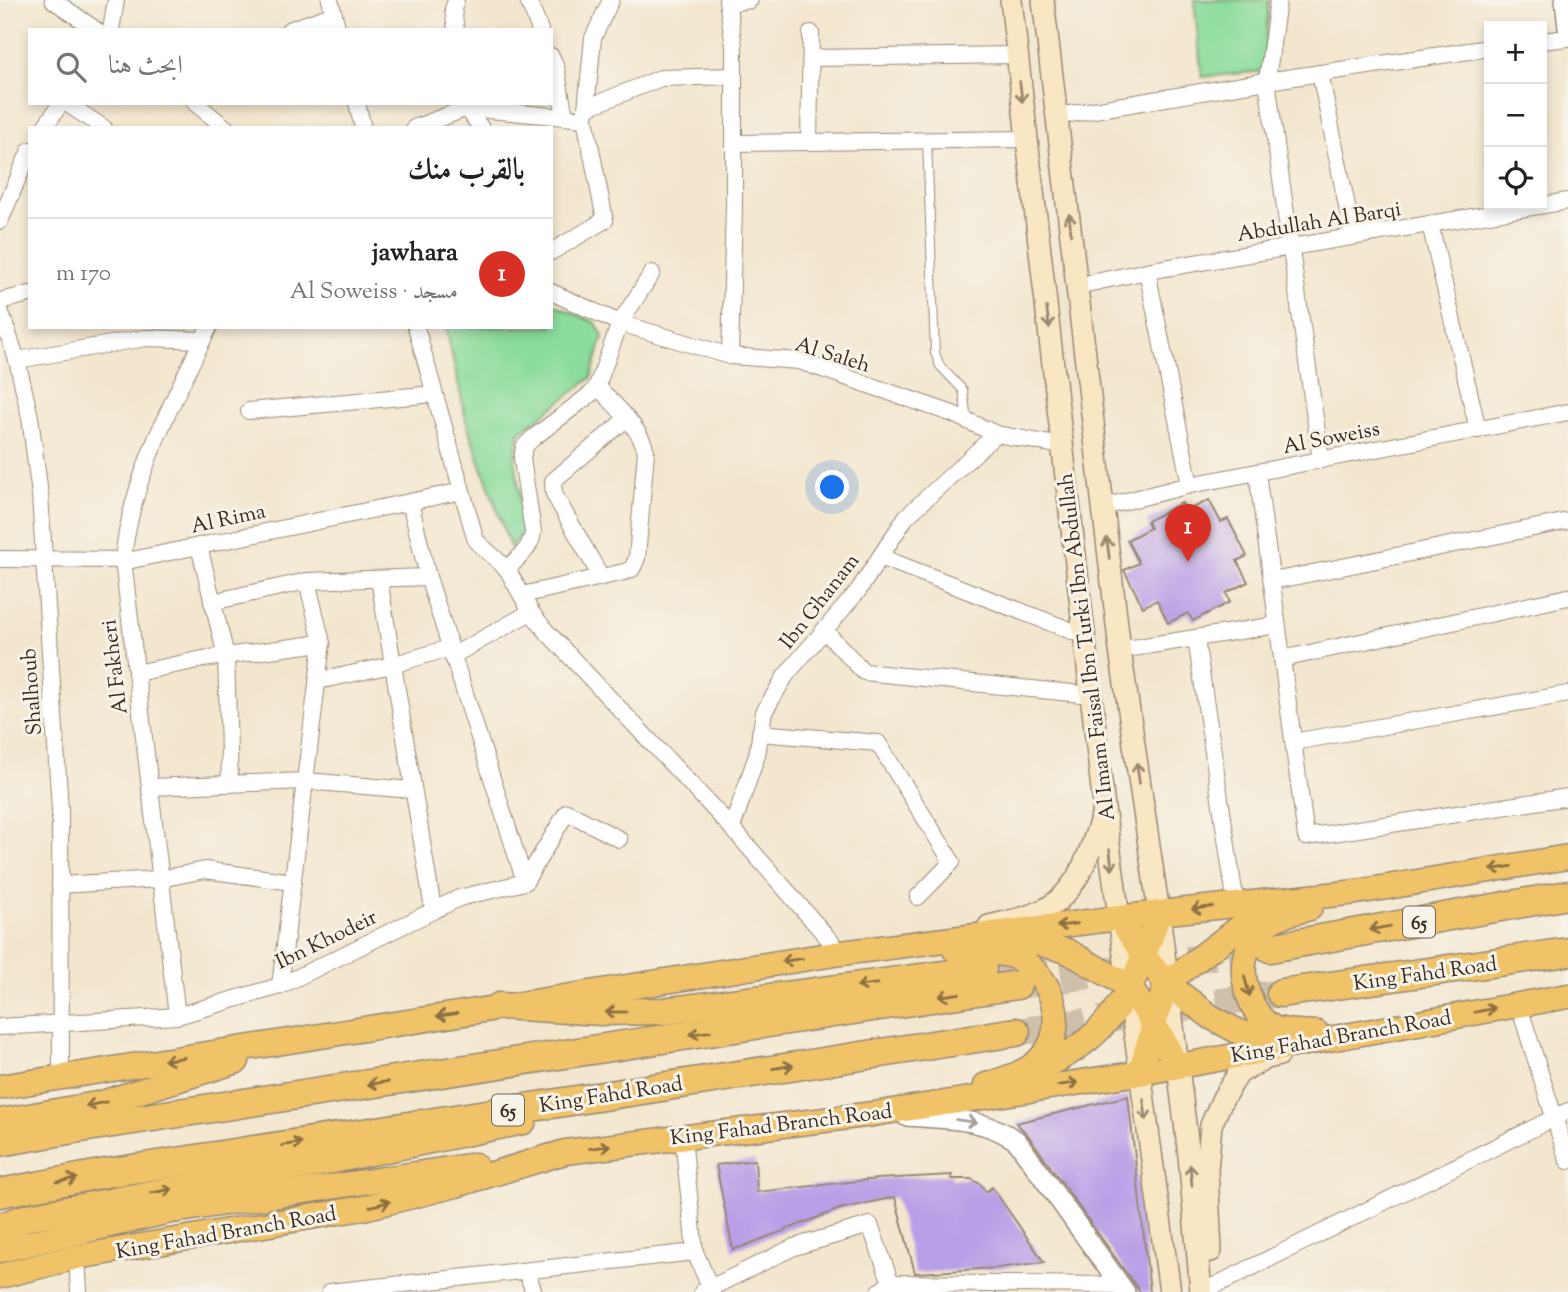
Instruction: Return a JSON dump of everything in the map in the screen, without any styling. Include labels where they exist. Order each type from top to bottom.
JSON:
[{"type":"highway","name":"65","points":[[1270,948],[1568,895]]},
{"type":"highway","name":"King Fahd Road","points":[[1281,993],[1568,952]]},
{"type":"highway","points":[[499,1006],[602,1012],[664,1012],[983,969]]},
{"type":"highway","name":"65","points":[[0,1142],[1017,985]]},
{"type":"highway","name":"King Fahd Road","points":[[0,1193],[106,1173],[1016,1032]]},
{"type":"highway","points":[[0,1226],[28,1217],[318,1163],[746,1073]]},
{"type":"main road","name":"Al Imam Faisal Ibn Turki Ibn Abdullah","points":[[1011,0],[1104,807],[1170,1292]]},
{"type":"main road","name":"Al Imam Faisal Ibn Turki Ibn Abdullah","points":[[1043,0],[1120,650],[1159,914],[1176,1065],[1208,1290]]},
{"type":"main road","points":[[913,946],[1038,913],[1056,901],[1074,882],[1088,856],[1104,807]]},
{"type":"main road","points":[[1140,1073],[1166,983],[1255,916],[1278,908],[1357,892],[1568,857]]},
{"type":"main road","points":[[0,1087],[841,953],[1119,918],[1357,892]]},
{"type":"main road","points":[[1357,892],[1272,920],[1263,926],[1244,958],[1244,980],[1252,1004],[1272,1027],[1290,1032],[1367,1034]]},
{"type":"main road","points":[[936,1103],[1028,1077],[1080,1046],[1114,1015],[1145,957],[1159,914]]},
{"type":"main road","points":[[1119,918],[1166,983],[1211,1017],[1239,1032],[1261,1038],[1284,1039],[1367,1034]]},
{"type":"main road","points":[[913,946],[1037,943],[1067,950],[1130,987],[1176,1065]]},
{"type":"main road","points":[[913,946],[1010,956],[1030,966],[1046,984],[1055,1012],[1052,1039],[1039,1061],[1024,1071],[936,1103]]},
{"type":"main road","name":"King Fahad Branch Road","points":[[0,1276],[77,1257],[368,1207],[456,1185],[565,1152],[873,1114],[1140,1073],[1568,996]]},
{"type":"main road","points":[[1208,1290],[1207,1170],[1211,1125],[1223,1098],[1239,1073],[1267,1058],[1367,1034]]},
{"type":"main road","points":[[0,1121],[102,1103],[325,1035]]},
{"type":"main road","points":[[0,1250],[166,1212],[565,1152]]},
{"type":"street","points":[[52,0],[93,28]]},
{"type":"street","points":[[111,28],[116,0]]},
{"type":"street","points":[[456,0],[453,9],[456,28]]},
{"type":"street","points":[[528,0],[539,28]]},
{"type":"street","points":[[553,251],[605,220],[586,113],[593,38],[611,0]]},
{"type":"street","points":[[730,356],[734,46],[728,1],[750,0]]},
{"type":"street","points":[[1278,0],[1268,81],[1321,460]]},
{"type":"street","points":[[1565,0],[1568,28]]},
{"type":"street","points":[[295,28],[334,15]]},
{"type":"street","points":[[810,142],[811,33]]},
{"type":"street","points":[[1547,40],[1568,38]]},
{"type":"street","points":[[1058,116],[1484,49]]},
{"type":"street","points":[[811,58],[1017,55]]},
{"type":"street","points":[[553,60],[565,117]]},
{"type":"street","points":[[1320,73],[1353,236]]},
{"type":"street","points":[[419,126],[466,106],[565,117],[586,113],[661,78],[734,76]]},
{"type":"street","points":[[46,126],[62,105]]},
{"type":"street","points":[[67,105],[101,126]]},
{"type":"street","points":[[197,105],[224,126]]},
{"type":"street","points":[[357,105],[363,126]]},
{"type":"street","points":[[466,106],[480,126]]},
{"type":"street","points":[[734,143],[1027,139]]},
{"type":"street","points":[[0,221],[28,155]]},
{"type":"street","name":"Abdullah Al Barqi","points":[[1077,286],[1147,271],[1568,201]]},
{"type":"street","points":[[1430,224],[1478,429]]},
{"type":"street","points":[[1147,271],[1190,485]]},
{"type":"street","points":[[508,569],[532,542],[533,532],[522,459],[524,447],[592,393],[620,323],[653,273]]},
{"type":"street","name":"Al Saleh","points":[[553,293],[620,323],[730,356],[799,362],[967,420],[996,434],[1062,446]]},
{"type":"street","points":[[0,301],[28,294]]},
{"type":"street","name":"Shalhoub","points":[[1,317],[17,360],[30,417],[40,495],[60,810],[61,1077]]},
{"type":"street","points":[[417,329],[476,541],[508,569],[531,612],[546,631],[732,828],[841,953]]},
{"type":"street","points":[[17,360],[148,333],[206,334]]},
{"type":"street","name":"Al Fakheri","points":[[177,1016],[122,559],[125,538],[144,470],[206,334]]},
{"type":"street","points":[[522,595],[632,569],[637,558],[646,451],[643,441],[597,386]]},
{"type":"street","points":[[249,411],[435,394]]},
{"type":"street","name":"Al Soweiss","points":[[1103,507],[1190,485],[1568,412]]},
{"type":"street","points":[[601,577],[554,494],[553,481],[626,419]]},
{"type":"street","name":"Ibn Ghanam","points":[[732,828],[757,755],[764,712],[786,675],[858,591],[906,517],[996,434]]},
{"type":"street","points":[[1257,472],[1306,837],[1568,797]]},
{"type":"street","name":"Al Rima","points":[[0,559],[132,560],[462,491]]},
{"type":"street","points":[[410,502],[428,577],[524,882]]},
{"type":"street","points":[[1271,577],[1283,579],[1568,521]]},
{"type":"street","points":[[199,546],[226,656],[230,784]]},
{"type":"street","points":[[880,557],[1084,636]]},
{"type":"street","points":[[212,602],[307,582],[428,577]]},
{"type":"street","points":[[379,579],[433,909]]},
{"type":"street","points":[[280,986],[322,643],[307,582]]},
{"type":"street","points":[[1282,659],[1568,597]]},
{"type":"street","points":[[318,681],[451,652],[531,612]]},
{"type":"street","points":[[1120,650],[1277,625]]},
{"type":"street","points":[[824,630],[864,672],[1091,695]]},
{"type":"street","points":[[1196,639],[1236,905]]},
{"type":"street","points":[[136,673],[226,656],[322,643]]},
{"type":"street","points":[[1293,742],[1568,694]]},
{"type":"street","points":[[760,733],[878,743],[952,862],[918,897]]},
{"type":"street","points":[[150,787],[306,781],[412,790]]},
{"type":"street","points":[[524,882],[567,812],[619,839]]},
{"type":"street","points":[[60,885],[160,879],[205,870],[293,882]]},
{"type":"street","name":"Ibn Khodeir","points":[[0,1027],[177,1016],[280,986],[433,909],[459,898],[524,882]]},
{"type":"street","points":[[1518,1003],[1561,1114],[1568,1161]]},
{"type":"street","points":[[873,1114],[965,1120],[1002,1130],[1017,1141],[1123,1289]]},
{"type":"street","points":[[1208,1290],[1561,1114]]},
{"type":"street","points":[[683,1137],[695,1252],[708,1290],[794,1247],[870,1225],[887,1289],[1123,1289]]},
{"type":"street","points":[[330,1292],[458,1285],[526,1271],[695,1252]]},
{"type":"street","points":[[77,1257],[79,1292]]},
{"type":"street","points":[[526,1271],[534,1292]]},
{"type":"lane","points":[[927,140],[935,353],[940,366],[963,390],[967,420]]},
{"type":"green space","points":[[1194,0],[1269,0],[1264,71],[1202,77]]},
{"type":"green space","points":[[553,304],[596,323],[603,336],[591,378],[519,433],[515,457],[524,533],[510,547],[467,424],[446,329],[553,329]]},
{"type":"building","points":[[1209,500],[1221,522],[1228,519],[1247,556],[1237,561],[1248,582],[1226,593],[1230,602],[1193,621],[1188,613],[1168,623],[1157,600],[1143,607],[1124,570],[1139,563],[1127,540],[1150,528],[1147,521],[1182,503],[1187,511]]},
{"type":"building","points":[[1128,1096],[1150,1292],[1140,1292],[1027,1134],[1016,1123]]},
{"type":"building","points":[[755,1160],[757,1192],[877,1179],[952,1175],[951,1179],[971,1179],[980,1184],[986,1192],[992,1187],[1044,1262],[915,1273],[895,1197],[840,1209],[733,1250],[716,1165]]},
{"type":"tunnel","points":[[1187,960],[1270,948]]},
{"type":"tunnel","points":[[983,969],[1110,970]]},
{"type":"tunnel","points":[[1020,985],[1122,970]]},
{"type":"tunnel","points":[[1175,1009],[1281,993]]},
{"type":"tunnel","points":[[1016,1032],[1128,1016]]},
{"type":"place","name":"jawhara","points":[[1188,562]]}]
